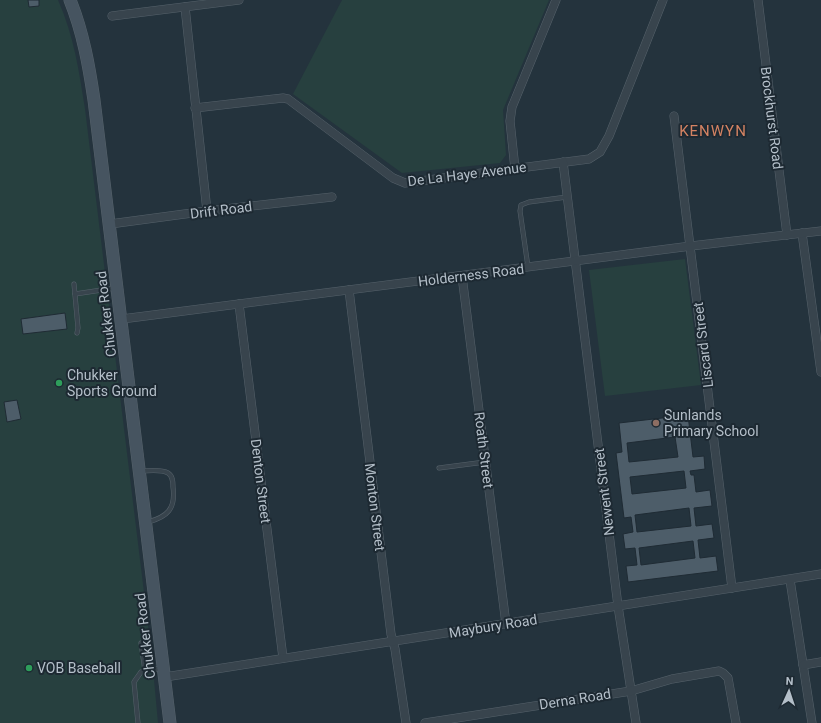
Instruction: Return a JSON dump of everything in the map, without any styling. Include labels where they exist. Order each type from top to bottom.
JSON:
[{"type":"street","name":"Chukker Road","points":[[70,0],[78,21],[90,71],[122,319],[170,723]]},
{"type":"street","points":[[112,16],[239,0]]},
{"type":"street","points":[[515,169],[510,120],[512,107],[556,0]]},
{"type":"street","name":"De La Haye Avenue","points":[[195,108],[283,98],[288,99],[392,178],[405,183],[589,159],[600,152],[604,146],[663,0]]},
{"type":"street","name":"Brockhurst Road","points":[[758,0],[787,235]]},
{"type":"street","points":[[185,7],[207,211]]},
{"type":"street","name":"Liscard Street","points":[[674,116],[732,588]]},
{"type":"street","name":"Newent Street","points":[[563,162],[618,606],[636,723]]},
{"type":"street","name":"Drift Road","points":[[110,224],[332,197]]},
{"type":"street","name":"Holderness Road","points":[[122,319],[821,230]]},
{"type":"street","points":[[802,233],[821,372]]},
{"type":"street","name":"Roath Street","points":[[462,276],[506,624]]},
{"type":"street","name":"Monton Street","points":[[349,290],[393,641],[406,723]]},
{"type":"street","name":"Denton Street","points":[[239,304],[283,658]]},
{"type":"street","name":"Maybury Road","points":[[165,672],[283,658],[821,574]]},
{"type":"street","points":[[790,580],[812,723]]},
{"type":"street","points":[[803,665],[821,662]]},
{"type":"street","name":"Derna Road","points":[[425,723],[631,690],[672,679],[715,672],[723,673],[727,676],[736,723]]},
{"type":"lane","points":[[528,268],[520,208],[522,204],[568,197]]},
{"type":"lane","points":[[74,284],[78,328],[77,333]]},
{"type":"lane","points":[[75,294],[118,287]]},
{"type":"lane","points":[[439,468],[486,462]]},
{"type":"lane","points":[[140,471],[162,471],[170,474],[173,481],[173,504],[167,513],[159,519],[146,522]]},
{"type":"lane","points":[[141,643],[145,671]]},
{"type":"lane","points":[[138,723],[134,682],[138,675],[145,671],[165,672]]},
{"type":"green space","name":"Chukker Sports Ground","points":[[0,0],[58,0],[64,13],[72,40],[85,109],[152,658],[158,723],[0,723]]},
{"type":"green space","points":[[342,0],[549,0],[503,110],[506,155],[500,163],[402,173],[293,94]]},
{"type":"green space","points":[[685,259],[701,385],[605,396],[589,270]]},
{"type":"building","points":[[28,0],[39,0],[39,6],[29,7]]},
{"type":"building","points":[[65,313],[67,329],[23,334],[21,319]]},
{"type":"building","points":[[17,400],[21,419],[7,422],[4,402]]},
{"type":"building","points":[[688,415],[693,457],[704,456],[705,469],[690,471],[691,475],[694,475],[696,492],[710,490],[712,506],[694,508],[696,526],[712,524],[714,538],[698,540],[700,558],[716,556],[718,571],[628,582],[626,566],[637,565],[635,548],[625,549],[623,534],[633,532],[631,517],[624,518],[616,453],[622,452],[619,423]],"holes":[[[675,437],[678,457],[629,462],[627,443]],[[684,471],[686,488],[632,494],[630,477]],[[689,508],[691,526],[637,532],[635,515]],[[693,541],[695,558],[641,565],[639,548]]]},
{"type":"place","name":"Chukker Sports Ground","points":[[59,383]]},
{"type":"place","name":"Sunlands Primary School","points":[[656,423]]},
{"type":"place","name":"VOB Baseball","points":[[29,668]]},
{"type":"district","name":"KENWYN","points":[[713,131]]}]
